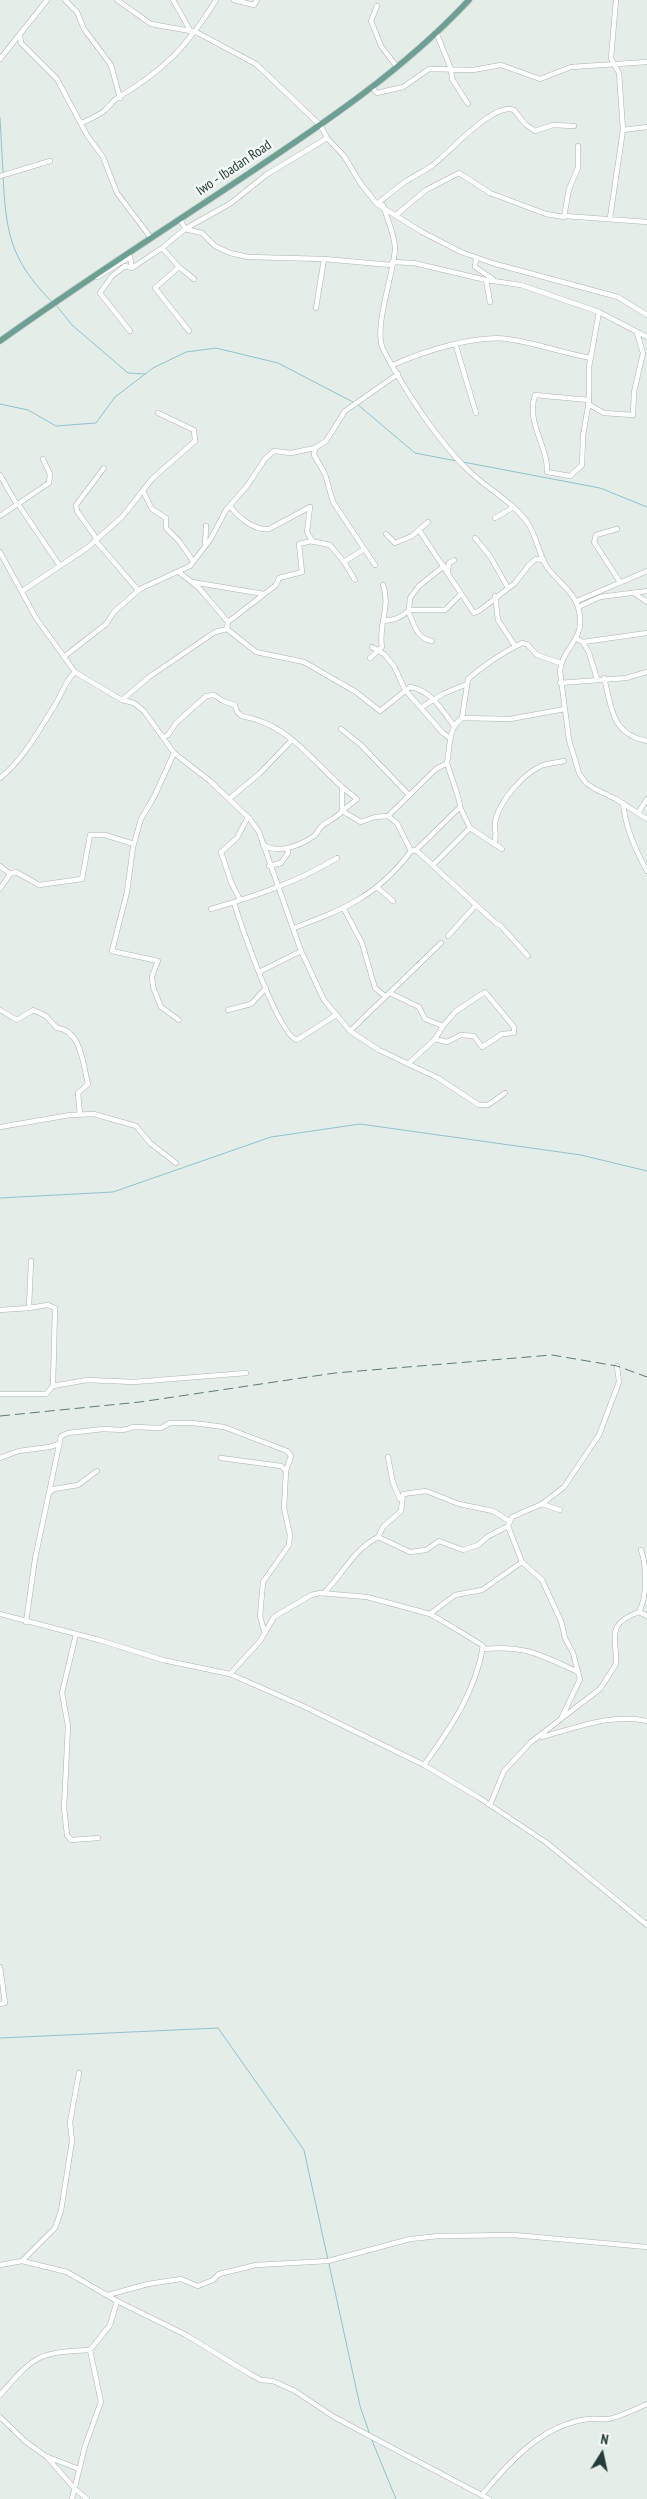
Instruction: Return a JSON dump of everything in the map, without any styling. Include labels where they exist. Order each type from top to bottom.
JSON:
[{"type":"main road","name":"Iwo - Ibadan Road","points":[[0,341],[61,298],[321,126],[397,67],[469,0]]},
{"type":"street","points":[[0,59],[47,0]]},
{"type":"street","points":[[65,0],[77,12],[84,29],[111,65],[120,98]]},
{"type":"street","points":[[117,0],[151,24],[193,32],[256,64],[321,126],[327,138],[344,156],[361,184],[380,204],[422,232],[476,258],[618,298],[647,315]]},
{"type":"street","points":[[173,0],[193,32]]},
{"type":"street","points":[[82,123],[104,112],[120,98],[148,80],[193,32],[216,0]]},
{"type":"street","points":[[234,0],[254,5],[257,0]]},
{"type":"street","points":[[610,218],[623,130],[620,80],[611,53],[614,38],[616,0]]},
{"type":"street","points":[[377,6],[371,21],[381,46],[397,67]]},
{"type":"street","points":[[436,32],[451,69],[452,80],[468,104]]},
{"type":"street","points":[[20,35],[21,43],[57,79],[87,135],[103,157],[117,192],[151,238]]},
{"type":"street","points":[[371,87],[377,93],[389,92],[403,87],[424,70],[473,70],[501,65],[540,79],[571,67],[647,62]]},
{"type":"street","points":[[380,204],[407,180],[433,165],[455,143],[481,122],[506,109],[514,110],[525,124],[535,131],[553,125],[574,126]]},
{"type":"street","points":[[623,130],[647,127]]},
{"type":"street","points":[[130,331],[100,293],[112,276],[125,266],[132,268],[162,248],[185,229],[231,203],[266,175],[327,138]]},
{"type":"street","points":[[564,216],[570,189],[578,168],[578,146]]},
{"type":"street","points":[[0,176],[50,161]]},
{"type":"street","points":[[396,215],[426,190],[459,173],[490,193],[556,217],[610,218],[647,222]]},
{"type":"street","points":[[380,204],[395,248],[381,338],[382,348],[394,365],[404,388],[452,453],[468,470],[527,522],[533,532],[543,560],[577,600],[580,628],[577,639],[560,664],[560,682],[569,740],[579,773],[586,783],[647,819]]},
{"type":"street","points":[[180,219],[185,229]]},
{"type":"street","points":[[185,229],[202,233],[215,246],[230,253],[248,256],[414,263],[486,280],[521,285],[599,312],[647,337]]},
{"type":"street","points":[[162,248],[179,268],[194,279]]},
{"type":"street","points":[[61,298],[130,257],[132,268]]},
{"type":"street","points":[[476,258],[476,267],[484,276],[500,282]]},
{"type":"street","points":[[316,308],[324,259]]},
{"type":"street","points":[[179,268],[156,288],[188,331]]},
{"type":"street","points":[[486,280],[490,302]]},
{"type":"street","points":[[599,312],[591,358],[588,402],[583,436],[582,465],[570,476],[547,472],[547,460],[533,423],[534,397],[536,394],[588,402],[604,413],[633,415],[634,392],[645,353],[638,333]]},
{"type":"street","points":[[394,365],[412,357],[484,339],[506,339],[591,358]]},
{"type":"street","points":[[456,346],[476,413]]},
{"type":"street","points":[[65,656],[106,624],[114,612],[138,590],[179,572],[194,561],[230,506],[265,459],[274,451],[291,453],[314,448],[326,440],[345,411],[398,374]]},
{"type":"street","points":[[22,591],[60,566],[122,517],[152,478],[195,439],[194,430],[158,413]]},
{"type":"street","points":[[314,448],[314,455],[325,474],[333,502],[375,565]]},
{"type":"street","points":[[0,516],[49,483],[50,474],[43,459]]},
{"type":"street","points":[[104,468],[76,505],[77,511],[95,539],[138,590]]},
{"type":"street","points":[[0,475],[17,505],[56,557],[60,566]]},
{"type":"street","points":[[143,491],[152,509],[166,518],[166,528],[179,540],[194,561]]},
{"type":"street","points":[[230,506],[236,514],[262,530],[269,529],[310,507],[307,532],[313,542]]},
{"type":"street","points":[[495,518],[512,508]]},
{"type":"street","points":[[386,534],[395,543],[403,542],[428,522]]},
{"type":"street","points":[[204,547],[206,526]]},
{"type":"street","points":[[617,529],[596,535],[594,542],[620,582]]},
{"type":"street","points":[[419,530],[474,613],[508,588],[536,559],[543,560]]},
{"type":"street","points":[[475,538],[490,556],[508,588]]},
{"type":"street","points":[[227,629],[228,622],[276,586],[279,578],[302,572],[299,544],[313,542],[330,545],[344,562],[355,580]]},
{"type":"street","points":[[344,562],[364,549]]},
{"type":"street","points":[[0,552],[36,618],[75,672],[122,700],[134,703],[144,711],[174,753],[229,799],[248,817],[259,832],[269,866],[294,928],[301,951],[324,1000],[350,1031],[379,1050],[438,1078],[479,1106],[488,1105],[505,1093]]},
{"type":"street","points":[[448,572],[449,563],[454,560]]},
{"type":"street","points":[[432,641],[427,640],[416,632],[409,610],[410,598],[420,586],[444,566]]},
{"type":"street","points":[[577,600],[647,571]]},
{"type":"street","points":[[179,572],[202,591],[228,622]]},
{"type":"street","points":[[192,582],[264,594]]},
{"type":"street","points":[[370,658],[382,647],[380,636],[387,596],[384,585]]},
{"type":"street","points":[[578,606],[600,597],[647,591]]},
{"type":"street","points":[[632,592],[647,602]]},
{"type":"street","points":[[383,621],[395,620],[409,610],[446,610],[461,594]]},
{"type":"street","points":[[495,596],[498,620],[515,646]]},
{"type":"street","points":[[227,629],[256,652],[304,662],[356,692],[380,711],[405,690],[410,687],[417,688],[434,700],[454,726]]},
{"type":"street","points":[[122,700],[149,677],[215,632],[227,629]]},
{"type":"street","points":[[577,639],[583,642],[647,633]]},
{"type":"street","points":[[502,849],[470,828],[460,807],[460,801],[454,790],[447,763],[450,738],[454,726],[462,718],[468,680],[483,666],[522,642],[527,644],[537,655],[560,664]]},
{"type":"street","points":[[583,642],[589,653],[597,678]]},
{"type":"street","points":[[372,647],[394,666],[405,690],[443,733],[450,738]]},
{"type":"street","points":[[0,778],[14,766],[36,738],[57,702],[62,689],[75,672]]},
{"type":"street","points":[[560,682],[597,678],[626,678],[647,672]]},
{"type":"street","points":[[604,678],[616,723],[627,733],[647,741]]},
{"type":"street","points":[[422,707],[467,684]]},
{"type":"street","points":[[163,737],[168,735],[176,723],[206,696],[211,694],[234,705],[236,712],[241,716],[264,722],[291,741],[357,799],[342,811],[337,818],[321,828],[315,836],[287,848],[270,849],[263,845]]},
{"type":"street","points":[[462,718],[510,718],[565,709]]},
{"type":"street","points":[[340,729],[361,745],[409,795]]},
{"type":"street","points":[[229,799],[259,774],[291,741]]},
{"type":"street","points":[[174,753],[154,797],[141,819],[134,844],[127,892],[112,951],[158,961],[152,976],[153,987],[161,1007],[179,1020]]},
{"type":"street","points":[[494,844],[497,838],[494,827],[496,816],[514,789],[540,767],[564,761]]},
{"type":"street","points":[[342,811],[361,822],[375,817],[388,816],[436,769],[447,763]]},
{"type":"street","points":[[342,787],[342,811]]},
{"type":"street","points":[[638,813],[647,799]]},
{"type":"street","points":[[623,804],[624,818],[639,857],[647,871]]},
{"type":"street","points":[[294,928],[344,909],[378,888],[460,807]]},
{"type":"street","points":[[388,816],[397,823],[414,851],[433,865],[500,925],[528,956]]},
{"type":"street","points":[[240,900],[231,882],[221,852],[237,838],[248,817]]},
{"type":"street","points":[[433,865],[470,828]]},
{"type":"street","points":[[0,889],[10,874],[16,872],[39,885],[82,879],[90,835],[105,835],[134,844]]},
{"type":"street","points":[[269,866],[281,863],[286,858],[287,848]]},
{"type":"street","points":[[211,908],[260,895],[292,883],[337,858]]},
{"type":"street","points":[[0,866],[10,874]]},
{"type":"street","points":[[378,888],[393,901]]},
{"type":"street","points":[[234,902],[243,936],[271,1003],[294,1040],[297,1040],[336,1015]]},
{"type":"street","points":[[448,936],[476,905]]},
{"type":"street","points":[[344,909],[362,943],[375,988],[384,996]]},
{"type":"street","points":[[350,1031],[384,996],[390,993],[441,943]]},
{"type":"street","points":[[259,972],[301,951]]},
{"type":"street","points":[[228,1010],[251,1004],[266,988]]},
{"type":"street","points":[[408,1064],[435,1039],[456,1011],[485,992],[514,1027],[514,1032],[502,1034],[482,1047],[474,1036],[461,1035],[446,1042],[435,1039]]},
{"type":"street","points":[[390,993],[419,1007],[425,1018],[443,1026]]},
{"type":"street","points":[[0,1010],[18,1020],[33,1010],[46,1016],[57,1028],[66,1029],[74,1036],[88,1084],[78,1093],[80,1115]]},
{"type":"street","points":[[0,1127],[94,1114],[136,1126],[150,1144],[176,1163]]},
{"type":"street","points":[[29,1308],[31,1261]]},
{"type":"street","points":[[0,1310],[48,1305],[55,1308],[53,1386]]},
{"type":"street","points":[[324,1593],[334,1583],[353,1554],[366,1543],[378,1538],[410,1552],[426,1550],[439,1541],[463,1550],[478,1545],[487,1537],[509,1524],[512,1517],[542,1504],[564,1487],[599,1435],[619,1382],[617,1366]]},
{"type":"street","points":[[0,1394],[46,1394],[53,1386],[87,1380],[134,1382],[246,1373]]},
{"type":"street","points":[[26,1622],[34,1565],[61,1436],[68,1433],[103,1429],[161,1428],[170,1423],[193,1423],[224,1427],[282,1447],[291,1456],[286,1471],[284,1508],[290,1535],[288,1545],[263,1582],[260,1616],[264,1631]]},
{"type":"street","points":[[0,1458],[19,1451],[58,1444]]},
{"type":"street","points":[[378,1538],[382,1527],[401,1511],[400,1499],[388,1457]]},
{"type":"street","points":[[221,1458],[281,1466],[286,1471]]},
{"type":"street","points":[[48,1494],[54,1489],[78,1484],[98,1471]]},
{"type":"street","points":[[400,1499],[403,1494],[426,1491],[459,1504],[493,1511],[509,1524],[522,1562],[542,1580],[561,1621],[565,1638],[574,1653],[580,1683],[561,1719]]},
{"type":"street","points":[[542,1504],[560,1510]]},
{"type":"street","points":[[639,1612],[646,1596],[645,1559],[641,1550]]},
{"type":"street","points":[[430,1614],[455,1595],[482,1590],[522,1562]]},
{"type":"street","points":[[230,1674],[260,1641],[264,1631],[274,1617],[286,1608],[311,1595],[324,1593],[367,1597],[430,1614],[461,1634],[478,1641],[482,1644],[483,1649],[475,1683],[442,1740],[424,1765]]},
{"type":"street","points":[[490,1805],[504,1771],[531,1742],[540,1737],[600,1689],[616,1664],[613,1641],[616,1630],[625,1617],[639,1612],[647,1616]]},
{"type":"street","points":[[0,1614],[76,1634],[162,1660],[230,1674],[303,1706],[424,1765],[490,1805],[547,1843],[647,1925]]},
{"type":"street","points":[[76,1634],[62,1693],[68,1726],[64,1808],[67,1835],[70,1840],[98,1838]]},
{"type":"street","points":[[483,1649],[521,1648],[540,1654],[578,1672]]},
{"type":"street","points":[[540,1737],[618,1718],[647,1721]]},
{"type":"street","points":[[0,1966],[5,2003],[0,2004]]},
{"type":"street","points":[[22,2261],[55,2228],[61,2211],[72,2141],[70,2122],[79,2073]]},
{"type":"street","points":[[108,2295],[148,2284],[181,2279],[198,2286],[214,2280],[219,2274],[256,2265],[328,2261],[410,2239],[438,2236],[514,2234],[645,2247]]},
{"type":"street","points":[[0,2265],[22,2261],[67,2272],[117,2301],[186,2335],[261,2380],[273,2381],[295,2392],[334,2417],[489,2499]]},
{"type":"street","points":[[0,2395],[24,2366],[49,2353],[90,2350],[110,2325],[117,2301]]},
{"type":"street","points":[[72,2499],[78,2468],[101,2402],[90,2350]]},
{"type":"street","points":[[482,2495],[522,2450],[560,2426],[589,2419],[610,2419],[647,2404]]},
{"type":"street","points":[[0,2417],[26,2442],[47,2457],[74,2488],[87,2499]]},
{"type":"street","points":[[47,2457],[78,2468]]},
{"type":"waterway","points":[[0,118],[3,172]]},
{"type":"waterway","points":[[3,176],[6,214],[13,244],[27,272],[51,301]]},
{"type":"waterway","points":[[56,305],[72,325],[128,373],[145,374]]},
{"type":"waterway","points":[[0,404],[28,410],[56,426],[96,423],[115,397],[153,368],[186,352],[216,348],[278,363],[353,402]]},
{"type":"waterway","points":[[357,404],[415,453],[457,461]]},
{"type":"waterway","points":[[463,462],[600,488],[647,507]]},
{"type":"waterway","points":[[0,1198],[113,1192],[271,1137],[360,1124],[581,1155],[647,1171]]},
{"type":"waterway","points":[[0,2038],[218,2028],[304,2150],[328,2260]]},
{"type":"waterway","points":[[329,2264],[360,2406],[370,2435]]},
{"type":"waterway","points":[[371,2438],[396,2499]]},
{"type":"railway","points":[[0,1416],[140,1402],[335,1373],[552,1355],[617,1366],[647,1377]]}]
